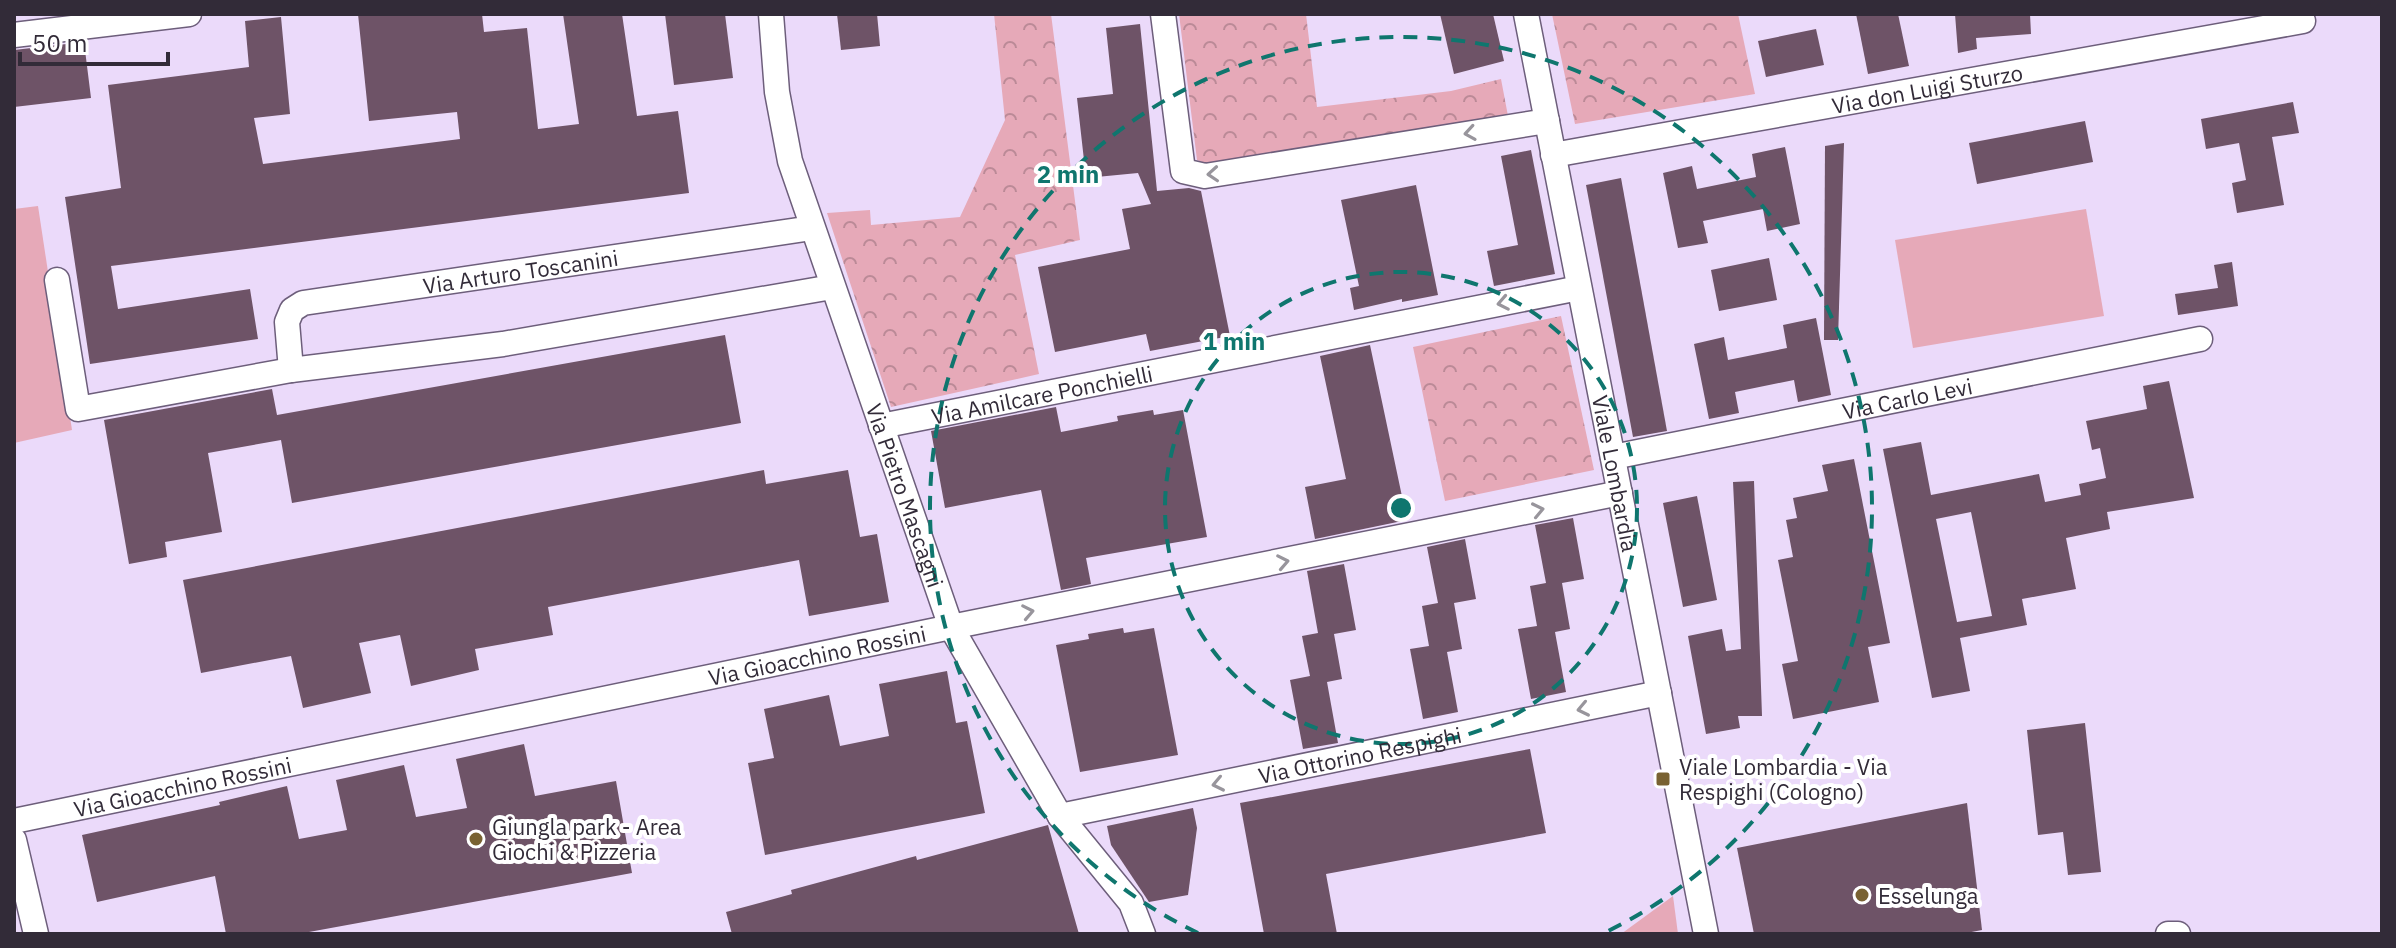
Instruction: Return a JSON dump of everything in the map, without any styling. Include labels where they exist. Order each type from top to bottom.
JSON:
[{"type":"street","points":[[14,35],[189,14]]},
{"type":"street","name":"Via Pietro Mascagni","points":[[771,14],[777,92],[790,161],[951,627],[1060,816],[1131,903],[1143,934]]},
{"type":"street","points":[[1163,14],[1183,171],[1205,176],[1547,121]]},
{"type":"street","name":"Viale Lombardia","points":[[1526,14],[1706,934]]},
{"type":"street","name":"Via don Luigi Sturzo","points":[[1553,155],[2303,21]]},
{"type":"street","name":"Via Arturo Toscanini","points":[[291,370],[287,322],[292,310],[303,303],[812,228]]},
{"type":"street","points":[[57,280],[78,409],[291,370],[503,344],[832,287]]},
{"type":"street","name":"Via Amilcare Ponchielli","points":[[881,426],[1579,288]]},
{"type":"street","name":"Via Carlo Levi","points":[[1613,457],[2200,339]]},
{"type":"street","name":"Via Gioacchino Rossini","points":[[14,821],[951,627],[1620,493]]},
{"type":"street","name":"Via Ottorino Respighi","points":[[1060,816],[1659,693]]},
{"type":"street","points":[[14,840],[36,934]]},
{"type":"street","points":[[2168,934],[2178,934]]},
{"type":"green space","points":[[994,14],[1051,14],[1080,240],[1015,255],[1039,374],[891,407],[827,213],[870,210],[871,225],[960,217],[1005,120]]},
{"type":"green space","points":[[1179,14],[1306,14],[1317,107],[1451,91],[1501,79],[1508,116],[1219,169],[1197,160]]},
{"type":"green space","points":[[1552,14],[1738,14],[1755,94],[1575,124]]},
{"type":"green space","points":[[38,206],[72,430],[14,443],[14,209]]},
{"type":"green space","points":[[2086,209],[2104,316],[1913,348],[1895,240]]},
{"type":"green space","points":[[1561,316],[1594,470],[1445,501],[1413,347]]},
{"type":"green space","points":[[1673,896],[1678,934],[1621,934]]},
{"type":"building","points":[[358,14],[482,14],[484,32],[527,28],[538,129],[579,124],[563,14],[622,14],[637,116],[678,111],[689,193],[111,266],[118,309],[250,289],[258,339],[90,364],[65,197],[121,188],[108,85],[249,67],[245,21],[281,17],[290,114],[254,118],[263,164],[460,139],[457,112],[369,121]]},
{"type":"building","points":[[665,14],[725,14],[733,78],[674,85]]},
{"type":"building","points":[[837,14],[877,14],[880,46],[841,50]]},
{"type":"building","points":[[1440,14],[1493,14],[1504,61],[1454,74]]},
{"type":"building","points":[[1856,14],[1898,14],[1909,66],[1868,74]]},
{"type":"building","points":[[1955,14],[2030,14],[2031,34],[1976,38],[1977,49],[1958,53]]},
{"type":"building","points":[[1140,24],[1157,191],[1189,188],[1201,191],[1230,336],[1150,351],[1146,334],[1055,352],[1038,267],[1130,249],[1122,209],[1151,204],[1138,173],[1086,178],[1077,98],[1113,94],[1106,28]]},
{"type":"building","points":[[1816,29],[1824,65],[1766,77],[1758,41]]},
{"type":"building","points":[[84,42],[91,98],[14,107],[14,50]]},
{"type":"building","points":[[2293,102],[2299,133],[2272,137],[2284,205],[2237,213],[2232,183],[2246,180],[2239,143],[2206,149],[2201,119]]},
{"type":"building","points":[[2085,121],[2093,162],[1977,184],[1969,143]]},
{"type":"building","points":[[1844,143],[1838,340],[1824,340],[1825,146]]},
{"type":"building","points":[[1785,147],[1800,224],[1767,231],[1763,209],[1703,221],[1708,243],[1678,248],[1663,173],[1692,166],[1697,189],[1756,177],[1752,154]]},
{"type":"building","points":[[1531,150],[1555,274],[1494,286],[1487,251],[1518,245],[1501,156]]},
{"type":"building","points":[[1621,178],[1667,431],[1633,437],[1586,185]]},
{"type":"building","points":[[1416,185],[1438,295],[1354,310],[1350,288],[1359,286],[1341,200]]},
{"type":"building","points":[[1769,258],[1777,300],[1719,311],[1711,270]]},
{"type":"building","points":[[2232,262],[2238,306],[2178,315],[2175,294],[2218,288],[2214,265]]},
{"type":"building","points":[[1816,318],[1831,395],[1798,402],[1794,380],[1735,392],[1739,413],[1709,419],[1694,344],[1724,337],[1728,360],[1787,348],[1783,325]]},
{"type":"building","points":[[725,335],[741,423],[292,503],[281,440],[208,453],[222,532],[165,542],[167,557],[129,564],[104,420],[272,389],[277,415]]},
{"type":"building","points":[[1370,345],[1407,520],[1315,539],[1305,487],[1346,479],[1320,356]]},
{"type":"building","points":[[2169,381],[2194,498],[2107,512],[2110,529],[2066,538],[2076,589],[2022,599],[2027,625],[1960,638],[1970,691],[1932,698],[1883,449],[1921,442],[1931,495],[2039,474],[2045,502],[2081,495],[2079,484],[2106,478],[2100,448],[2092,450],[2086,421],[2147,409],[2143,386]],"holes":[[[1971,512],[1992,616],[1957,622],[1936,519]]]},
{"type":"building","points":[[1056,407],[1061,432],[1118,421],[1117,416],[1153,410],[1154,415],[1183,410],[1207,537],[1086,558],[1091,584],[1061,590],[1041,490],[945,508],[931,431]]},
{"type":"building","points":[[1854,459],[1890,643],[1868,647],[1879,702],[1793,719],[1782,664],[1798,661],[1778,560],[1793,557],[1786,520],[1797,518],[1793,498],[1828,491],[1822,465]]},
{"type":"building","points":[[764,470],[766,484],[848,470],[860,537],[877,534],[889,602],[809,616],[799,560],[548,607],[553,635],[475,649],[479,670],[411,686],[400,635],[359,643],[371,693],[303,708],[291,656],[201,673],[183,580]]},
{"type":"building","points":[[1754,481],[1762,716],[1738,716],[1740,728],[1706,734],[1688,636],[1722,629],[1726,651],[1741,649],[1733,482]]},
{"type":"building","points":[[1697,496],[1717,600],[1683,607],[1663,503]]},
{"type":"building","points":[[1573,518],[1584,579],[1562,583],[1570,629],[1555,632],[1566,692],[1531,699],[1518,629],[1537,626],[1530,586],[1546,583],[1535,525]]},
{"type":"building","points":[[1465,539],[1476,599],[1454,603],[1462,649],[1447,652],[1458,712],[1423,719],[1410,649],[1429,646],[1422,606],[1438,603],[1427,547]]},
{"type":"building","points":[[1344,564],[1356,630],[1334,634],[1342,679],[1327,682],[1338,743],[1303,749],[1290,680],[1310,676],[1302,636],[1318,633],[1307,571]]},
{"type":"building","points":[[1123,628],[1124,633],[1154,628],[1178,755],[1080,772],[1056,645],[1089,639],[1088,634]]},
{"type":"building","points":[[947,671],[956,723],[967,721],[985,813],[765,855],[748,763],[774,758],[764,709],[829,695],[840,746],[889,736],[879,684]]},
{"type":"building","points":[[2085,723],[2101,872],[2068,875],[2063,832],[2038,835],[2027,730]]},
{"type":"building","points":[[524,744],[535,796],[616,781],[632,873],[298,934],[226,934],[215,876],[97,902],[82,835],[220,805],[219,802],[287,786],[299,839],[347,830],[336,780],[404,765],[416,817],[467,808],[456,759]]},
{"type":"building","points":[[1530,749],[1546,833],[1326,874],[1337,934],[1264,934],[1240,803]]},
{"type":"building","name":"Esselunga","points":[[1967,803],[1982,930],[1961,934],[1754,934],[1737,848]]},
{"type":"building","points":[[1193,808],[1197,828],[1188,895],[1149,902],[1111,845],[1107,826]]},
{"type":"building","points":[[1048,825],[1079,934],[732,934],[726,912],[792,894],[791,890],[916,856],[917,860]]},
{"type":"place","name":"Viale Lombardia - Via Respighi (Cologno)","points":[[1663,779]]},
{"type":"place","name":"Giungla park - Area Giochi & Pizzeria","points":[[476,839]]},
{"type":"place","name":"Esselunga","points":[[1862,895]]}]
